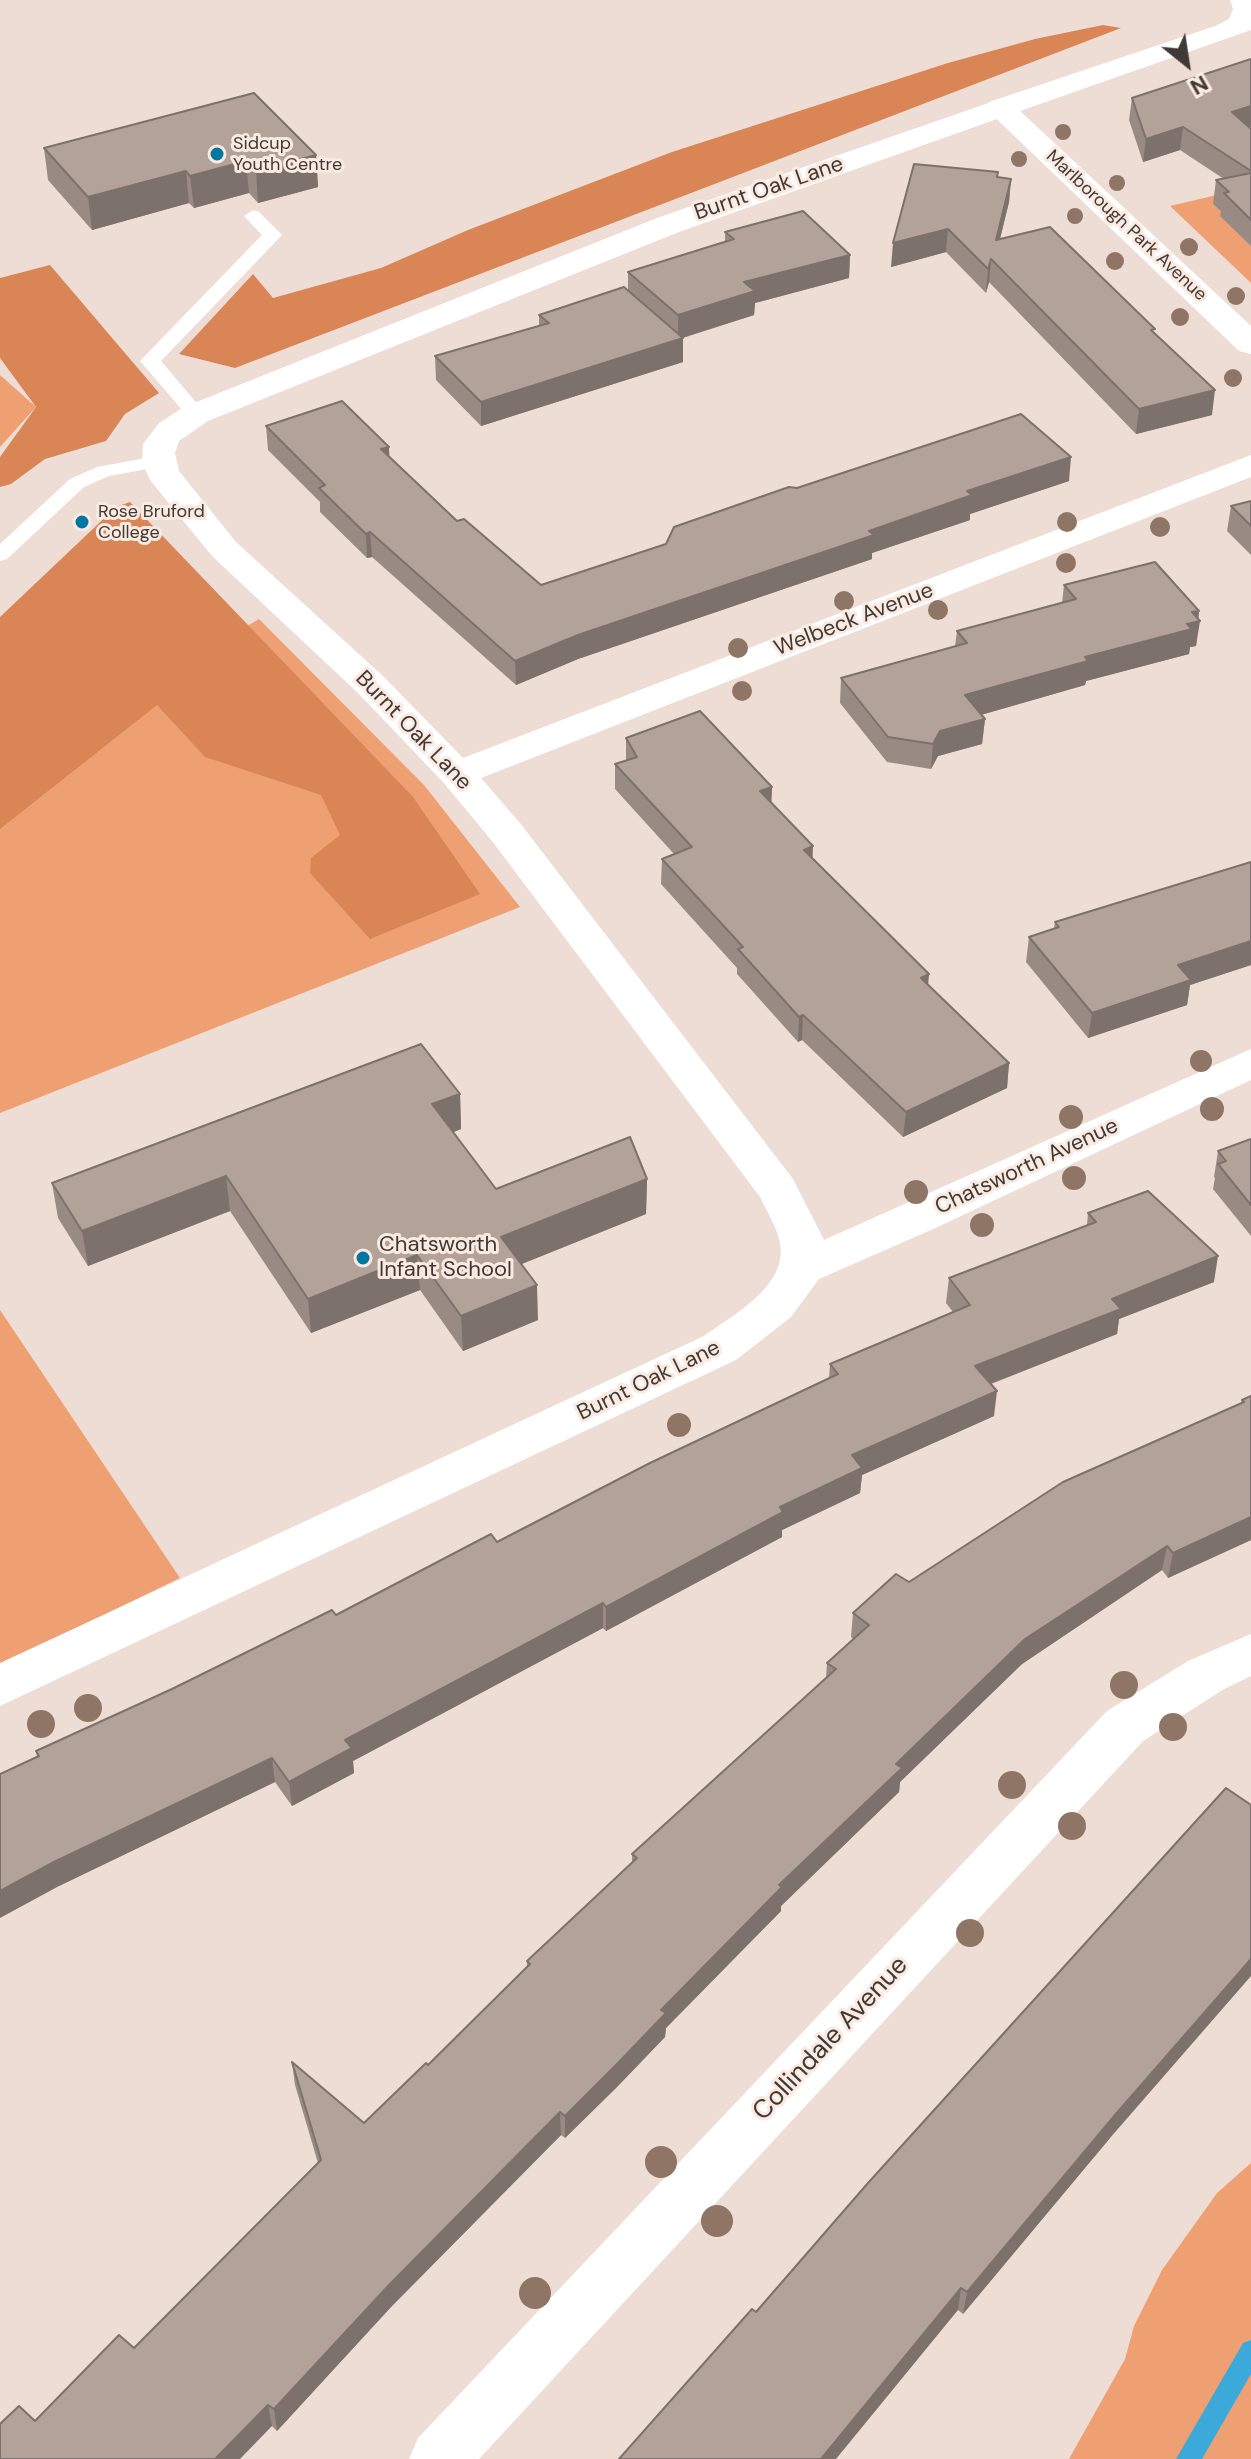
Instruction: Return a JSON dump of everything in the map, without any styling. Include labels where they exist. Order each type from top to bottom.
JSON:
[{"type":"street","name":"Burnt Oak Lane","points":[[0,1686],[720,1348],[768,1312],[785,1294],[801,1268],[803,1248],[778,1190],[506,832],[457,774],[371,685],[224,549],[170,486],[157,462],[165,432],[196,414],[668,225],[1225,32],[1241,24],[1247,6]]},
{"type":"street","name":"Marlborough Park Avenue","points":[[1000,108],[1251,344]]},
{"type":"street","name":"Welbeck Avenue","points":[[457,774],[1251,465]]},
{"type":"street","name":"Chatsworth Avenue","points":[[801,1268],[915,1219],[1251,1063]]},
{"type":"street","name":"Collindale Avenue","points":[[439,2459],[1125,1726],[1206,1675],[1251,1654]]},
{"type":"lane","points":[[196,414],[150,361],[273,235],[253,216]]},
{"type":"lane","points":[[0,555],[77,483],[104,471],[157,462]]},
{"type":"shaded area","points":[[1103,25],[1121,28],[235,368],[179,354],[253,274],[273,298],[381,268],[468,230],[672,152],[948,63],[1035,39]]},
{"type":"shaded area","points":[[1251,187],[1251,283],[1170,206]]},
{"type":"shaded area","points":[[50,265],[159,393],[125,414],[106,441],[45,459],[11,484],[0,487],[0,457],[36,407],[0,358],[0,278]]},
{"type":"shaded area","points":[[0,375],[36,407],[0,447]]},
{"type":"shaded area","points":[[130,502],[413,797],[480,894],[370,939],[310,873],[311,858],[340,835],[321,795],[205,757],[157,705],[0,829],[0,617],[116,507]]},
{"type":"shaded area","points":[[259,619],[424,785],[520,907],[0,1113],[0,776]]},
{"type":"shaded area","points":[[0,1310],[180,1578],[0,1665]]},
{"type":"shaded area","points":[[1251,2163],[1251,2459],[1069,2459],[1125,2359],[1134,2326],[1162,2270],[1217,2193]]},
{"type":"building","points":[[1251,59],[1251,106],[1232,112],[1251,129],[1251,171],[1183,127],[1146,139],[1132,98]]},
{"type":"building","points":[[254,93],[316,155],[256,171],[246,161],[190,176],[186,171],[88,197],[44,148]]},
{"type":"building","points":[[914,164],[998,172],[997,177],[1011,179],[996,240],[1050,227],[1215,390],[1139,409],[991,259],[988,269],[948,229],[893,243]]},
{"type":"building","points":[[1251,173],[1251,220],[1224,193],[1229,192],[1216,180]]},
{"type":"building","points":[[803,211],[850,255],[744,282],[755,291],[678,315],[628,272],[734,239],[725,232]]},
{"type":"building","points":[[624,287],[683,338],[481,402],[435,356],[549,323],[539,315]]},
{"type":"building","points":[[342,401],[389,447],[381,449],[457,521],[464,519],[541,585],[666,544],[674,527],[789,487],[797,488],[1021,414],[1071,457],[967,491],[972,495],[869,531],[874,535],[578,635],[515,661],[370,532],[366,534],[319,488],[325,485],[266,426]]},
{"type":"building","points":[[1251,501],[1251,526],[1231,506]]},
{"type":"building","points":[[1155,562],[1199,611],[1192,612],[1200,621],[1187,624],[1192,629],[1085,657],[1088,661],[965,695],[985,719],[940,731],[933,744],[888,737],[841,678],[967,643],[957,631],[1076,599],[1064,585]]},
{"type":"building","points":[[700,711],[772,787],[760,791],[813,846],[804,850],[929,974],[921,978],[1009,1063],[906,1112],[803,1015],[799,1017],[738,949],[743,947],[662,859],[692,847],[615,764],[637,757],[626,738]]},
{"type":"building","points":[[1251,862],[1251,941],[1178,965],[1191,980],[1092,1013],[1029,937],[1059,927],[1055,922]]},
{"type":"building","name":"Chatsworth Infant School","points":[[421,1044],[460,1094],[432,1104],[496,1189],[630,1137],[647,1179],[501,1237],[537,1285],[461,1316],[417,1255],[308,1299],[226,1176],[82,1231],[52,1183]]},
{"type":"building","points":[[1251,1139],[1251,1205],[1218,1164],[1226,1161],[1218,1151]]},
{"type":"building","points":[[1148,1191],[1218,1256],[1112,1299],[1121,1309],[975,1366],[997,1391],[852,1455],[862,1468],[780,1507],[783,1512],[606,1607],[603,1603],[345,1740],[352,1748],[289,1782],[272,1758],[0,1891],[0,1774],[39,1756],[36,1751],[172,1689],[332,1610],[336,1615],[491,1534],[497,1542],[650,1463],[838,1374],[830,1364],[970,1305],[949,1278],[1096,1222],[1088,1213]]},
{"type":"building","points":[[1251,1396],[1251,1517],[1173,1553],[1167,1546],[1025,1639],[896,1764],[902,1768],[779,1885],[782,1887],[661,2010],[666,2013],[616,2065],[565,2116],[560,2112],[389,2285],[274,2409],[268,2405],[215,2459],[0,2459],[0,2424],[19,2406],[35,2421],[119,2335],[134,2348],[321,2160],[292,2062],[364,2123],[426,2063],[428,2065],[530,1964],[527,1961],[637,1858],[632,1854],[836,1669],[827,1663],[869,1625],[853,1613],[896,1574],[909,1582],[1063,1482],[1244,1402],[1242,1400]]},
{"type":"building","points":[[1226,1788],[1251,1805],[1251,1959],[967,2292],[961,2288],[821,2459],[619,2459],[752,2309],[756,2312],[868,2183]]},
{"type":"waterway","points":[[1188,2459],[1251,2351]]},
{"type":"place","name":"Sidcup Youth Centre","points":[[217,154]]},
{"type":"place","name":"Rose Bruford College","points":[[82,522]]},
{"type":"place","name":"Chatsworth Infant School","points":[[363,1258]]}]
